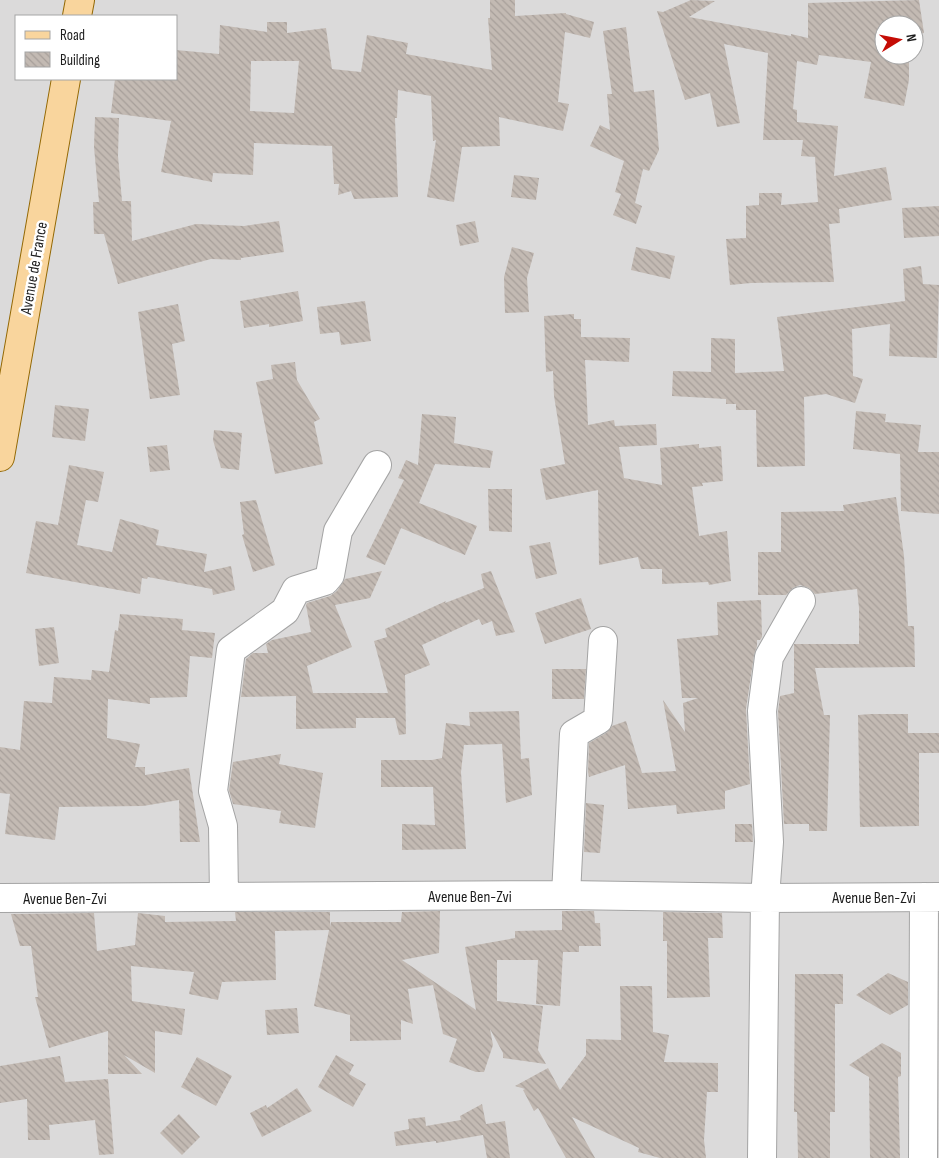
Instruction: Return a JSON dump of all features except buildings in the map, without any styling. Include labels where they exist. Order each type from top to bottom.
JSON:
[{"type":"main road","points":[[77,15],[80,0]]},
{"type":"main road","name":"Avenue de France","points":[[0,455],[66,80]]},
{"type":"street","points":[[224,897],[223,826],[213,792],[230,650],[285,611],[296,590],[325,581],[330,575],[338,531],[377,465]]},
{"type":"street","points":[[762,1158],[765,898],[769,842],[762,711],[769,657],[802,601]]},
{"type":"street","points":[[566,895],[574,734],[598,720],[603,640]]},
{"type":"street","name":"Avenue Ben-Zvi","points":[[0,898],[566,895],[765,898],[932,897]]},
{"type":"street","points":[[923,1158],[932,897]]},
{"type":"shaded area","points":[[0,0],[939,0],[939,1158],[0,1158]]}]
